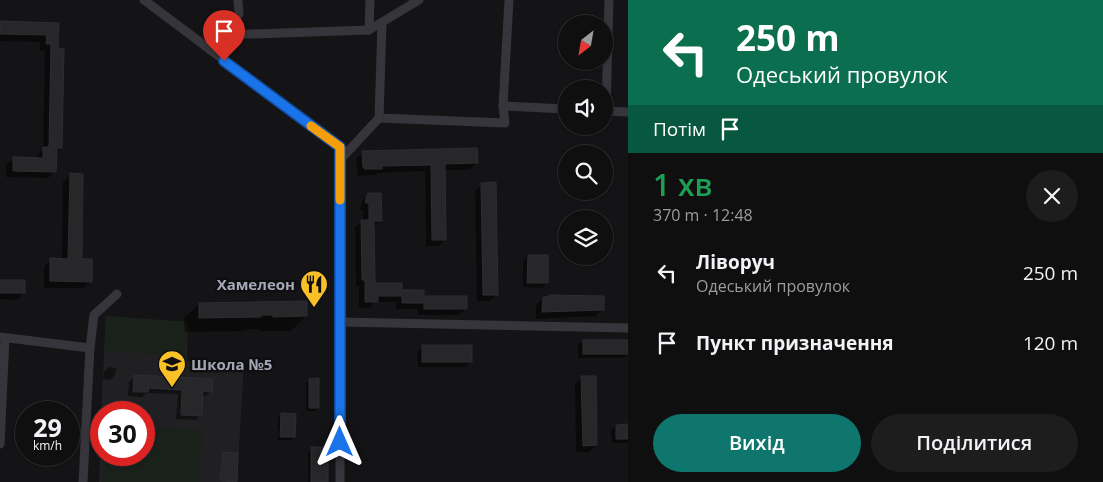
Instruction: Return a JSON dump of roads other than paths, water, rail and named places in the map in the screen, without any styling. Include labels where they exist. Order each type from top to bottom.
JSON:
[{"type":"street","points":[[144,0],[340,147],[340,482]]},
{"type":"street","points":[[210,50],[239,14],[238,0]]},
{"type":"street","points":[[369,30],[370,0]]},
{"type":"street","points":[[222,35],[369,30],[419,0]]},
{"type":"street","points":[[379,118],[505,123],[503,106],[509,0]]},
{"type":"street","points":[[606,80],[608,0]]},
{"type":"street","points":[[340,160],[379,118],[382,23]]},
{"type":"street","points":[[503,106],[558,109]]},
{"type":"street","points":[[613,111],[628,112]]},
{"type":"street","points":[[83,482],[90,348],[94,315],[117,294]]},
{"type":"street","points":[[340,322],[628,328]]},
{"type":"street","points":[[0,444],[2,337],[90,348]]},
{"type":"place","name":"Хамелеон","points":[[314,308]]},
{"type":"place","name":"Школа №5","points":[[172,388]]}]
